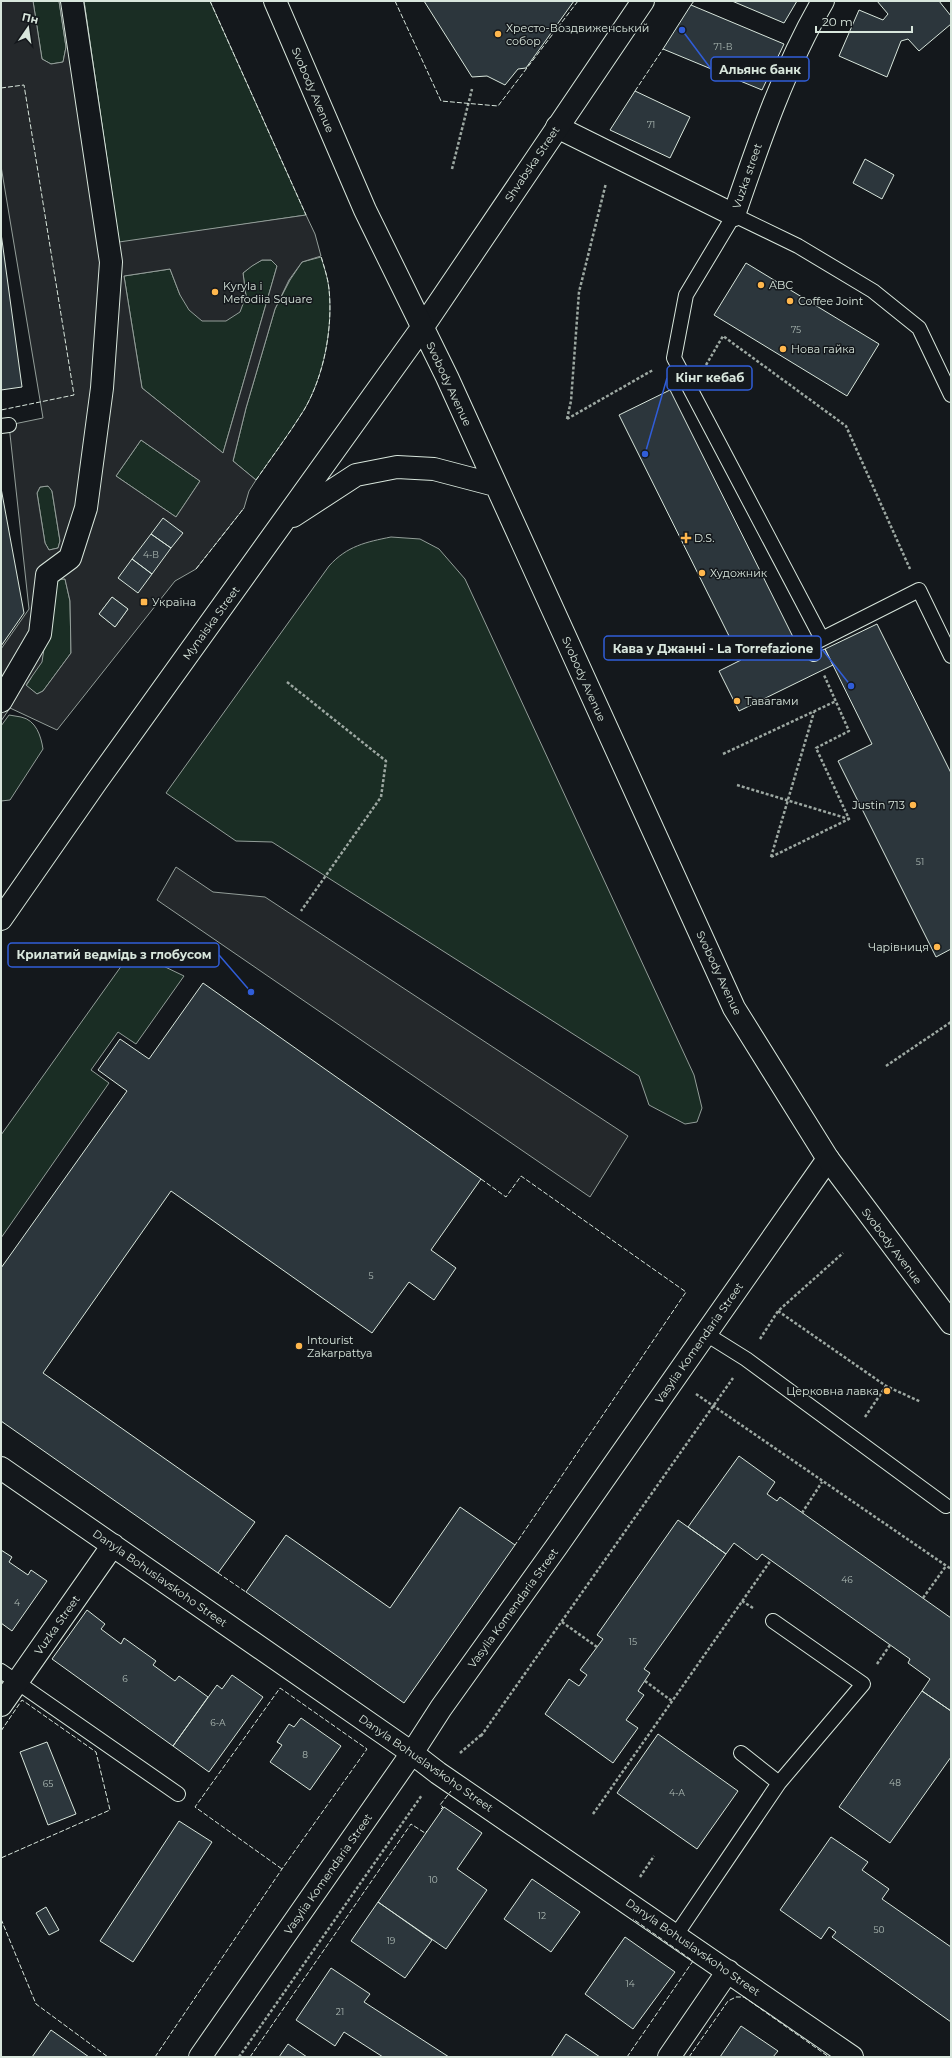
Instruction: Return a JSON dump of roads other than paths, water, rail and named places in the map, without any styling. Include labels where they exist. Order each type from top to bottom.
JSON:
[{"type":"street","points":[[1,701],[40,634],[47,575],[70,558],[86,508],[102,388],[111,262],[72,1]]},
{"type":"street","name":"Svobody Avenue","points":[[275,1],[365,210],[447,377],[734,1008],[828,1159],[951,1323]]},
{"type":"street","name":"Shvabska Street","points":[[422,328],[557,127],[644,1]]},
{"type":"street","name":"Vuzka street","points":[[557,127],[734,215],[759,141],[796,52],[823,1]]},
{"type":"street","name":"Mynaiska Street","points":[[1,919],[422,328]]},
{"type":"street","points":[[282,523],[356,475],[397,467],[434,469],[495,485]]},
{"type":"street","name":"Vasylia Komendaria Street","points":[[200,2057],[412,1753],[441,1708],[828,1159]]},
{"type":"street","name":"Danyla Bohuslavskoho Street","points":[[1,1468],[412,1753],[438,1773],[852,2057]]},
{"type":"street","name":"Vuzka Street","points":[[1,1705],[9,1676],[113,1545]]},
{"type":"street","points":[[669,2057],[728,1971]]},
{"type":"lane","points":[[822,639],[674,358],[686,296],[734,215],[798,246],[873,291],[919,328],[951,395]]},
{"type":"lane","points":[[814,654],[810,645],[919,590],[951,656]]},
{"type":"lane","points":[[706,1334],[746,1359],[946,1506]]},
{"type":"lane","points":[[676,1935],[779,1783],[862,1684],[773,1621]]},
{"type":"lane","points":[[9,1676],[178,1794]]},
{"type":"lane","points":[[741,1753],[779,1783]]},
{"type":"place","name":"Альянс банк","points":[[682,30]]},
{"type":"place","name":"Хресто-Воздвиженський собор","points":[[498,34]]},
{"type":"place","name":"ABC","points":[[761,285]]},
{"type":"place","name":"Kyryla i Mefodiia Square","points":[[215,292]]},
{"type":"place","name":"Coffee Joint","points":[[790,301]]},
{"type":"place","name":"Нова гайка","points":[[783,349]]},
{"type":"place","name":"Кінг кебаб","points":[[645,454]]},
{"type":"place","name":"D.S.","points":[[686,538]]},
{"type":"place","name":"Художник","points":[[702,573]]},
{"type":"place","name":"Україна","points":[[144,602]]},
{"type":"place","name":"Кава у Джанні - La Torrefazione","points":[[851,686]]},
{"type":"place","name":"Тавагами","points":[[737,701]]},
{"type":"place","name":"Justin 713","points":[[913,805]]},
{"type":"place","name":"Чарівниця","points":[[937,947]]},
{"type":"place","name":"Крилатий ведмідь з глобусом","points":[[251,992]]},
{"type":"place","name":"Intourist Zakarpattya","points":[[299,1346]]},
{"type":"place","name":"Церковна лавка","points":[[887,1391]]}]
